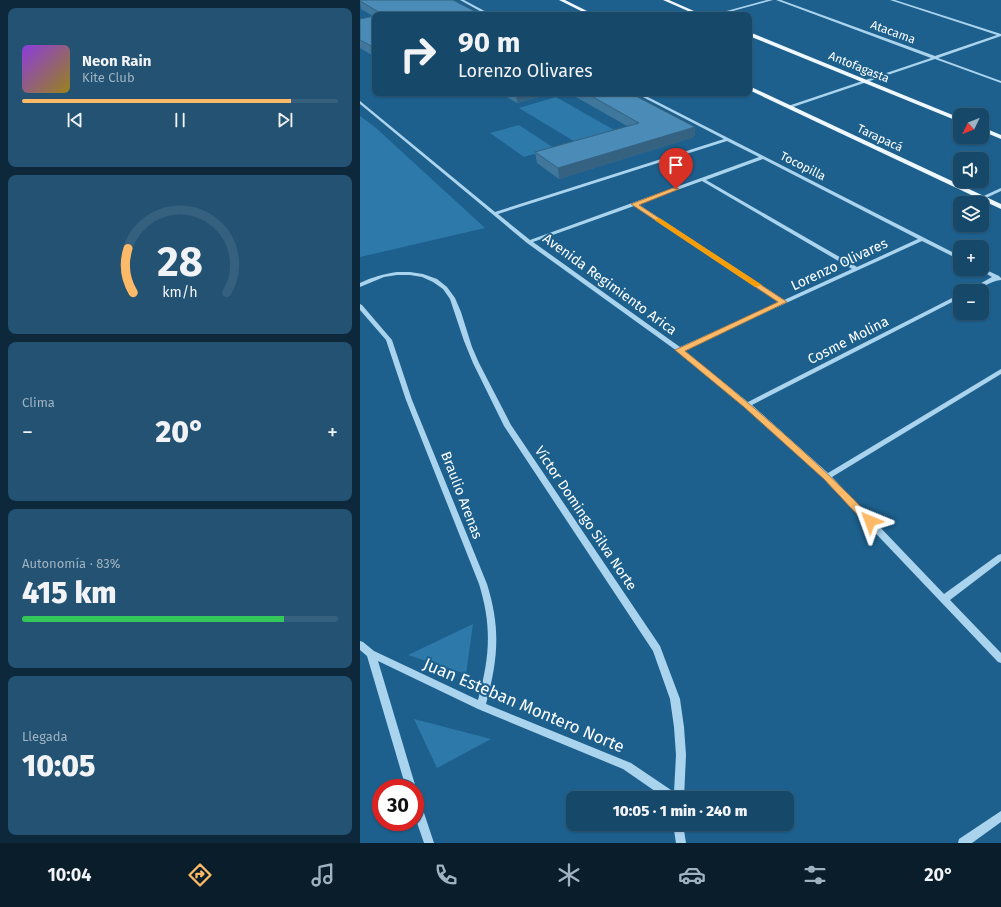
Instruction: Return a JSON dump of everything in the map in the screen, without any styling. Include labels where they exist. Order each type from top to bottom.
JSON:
[{"type":"main road","points":[[561,0],[587,12]]},
{"type":"main road","points":[[665,0],[695,12]]},
{"type":"main road","name":"Antofagasta","points":[[752,35],[953,117]]},
{"type":"main road","name":"Tarapacá","points":[[752,89],[978,196]]},
{"type":"main road","points":[[989,132],[1001,137]]},
{"type":"main road","name":"Tarapacá","points":[[989,201],[1001,207]]},
{"type":"street","points":[[462,0],[484,12]]},
{"type":"street","points":[[725,12],[771,0]]},
{"type":"street","name":"Atacama","points":[[778,0],[1001,82]]},
{"type":"street","points":[[892,0],[1000,35]]},
{"type":"street","points":[[789,107],[1000,35]]},
{"type":"street","name":"Tocopilla","points":[[643,96],[725,140],[953,254]]},
{"type":"street","name":"Avenida Regimiento Arica","points":[[360,102],[530,242],[679,350],[747,405],[827,477],[1001,659]]},
{"type":"street","points":[[496,214],[725,140]]},
{"type":"street","points":[[530,242],[762,158]]},
{"type":"street","points":[[703,180],[857,269]]},
{"type":"street","points":[[986,196],[1001,189]]},
{"type":"street","points":[[634,204],[784,302]]},
{"type":"street","name":"Lorenzo Olivares","points":[[679,350],[922,239]]},
{"type":"street","points":[[989,273],[999,278]]},
{"type":"street","name":"Víctor Domingo Silva Norte","points":[[360,285],[389,274],[419,274],[442,286],[453,299],[471,352],[487,388],[508,426],[657,649],[674,699],[679,727],[681,755],[679,791]]},
{"type":"street","points":[[986,284],[999,278]]},
{"type":"street","name":"Cosme Molina","points":[[747,405],[953,300]]},
{"type":"street","name":"Braulio Arenas","points":[[360,306],[389,340],[412,407],[484,586],[491,608],[494,632],[493,655],[481,706]]},
{"type":"street","points":[[827,477],[1001,371]]},
{"type":"street","points":[[944,599],[1001,557]]},
{"type":"street","name":"Juan Esteban Montero Norte","points":[[360,645],[370,654],[481,706],[627,766],[664,791]]},
{"type":"street","points":[[370,654],[408,779]]},
{"type":"street","points":[[963,843],[1001,816]]},
{"type":"street","points":[[424,828],[429,843]]},
{"type":"street","points":[[679,831],[681,843]]},
{"type":"shaded area","points":[[556,97],[621,134],[582,146],[519,108]]},
{"type":"shaded area","points":[[360,116],[376,128],[485,228],[360,257]]},
{"type":"shaded area","points":[[519,125],[554,148],[524,157],[490,133]]},
{"type":"shaded area","points":[[473,624],[466,674],[408,655]]},
{"type":"shaded area","points":[[414,719],[491,739],[437,768]]},
{"type":"building","points":[[453,0],[476,12],[379,12],[360,1]]},
{"type":"building","points":[[372,17],[372,46],[360,40],[360,19]]},
{"type":"building","points":[[591,96],[636,96],[695,127],[558,168],[535,152],[639,123]]},
{"type":"slow traffic","points":[[659,220],[758,285]]},
{"type":"route","points":[[676,189],[634,204],[784,302],[679,350],[747,405],[827,477],[870,521]]}]
